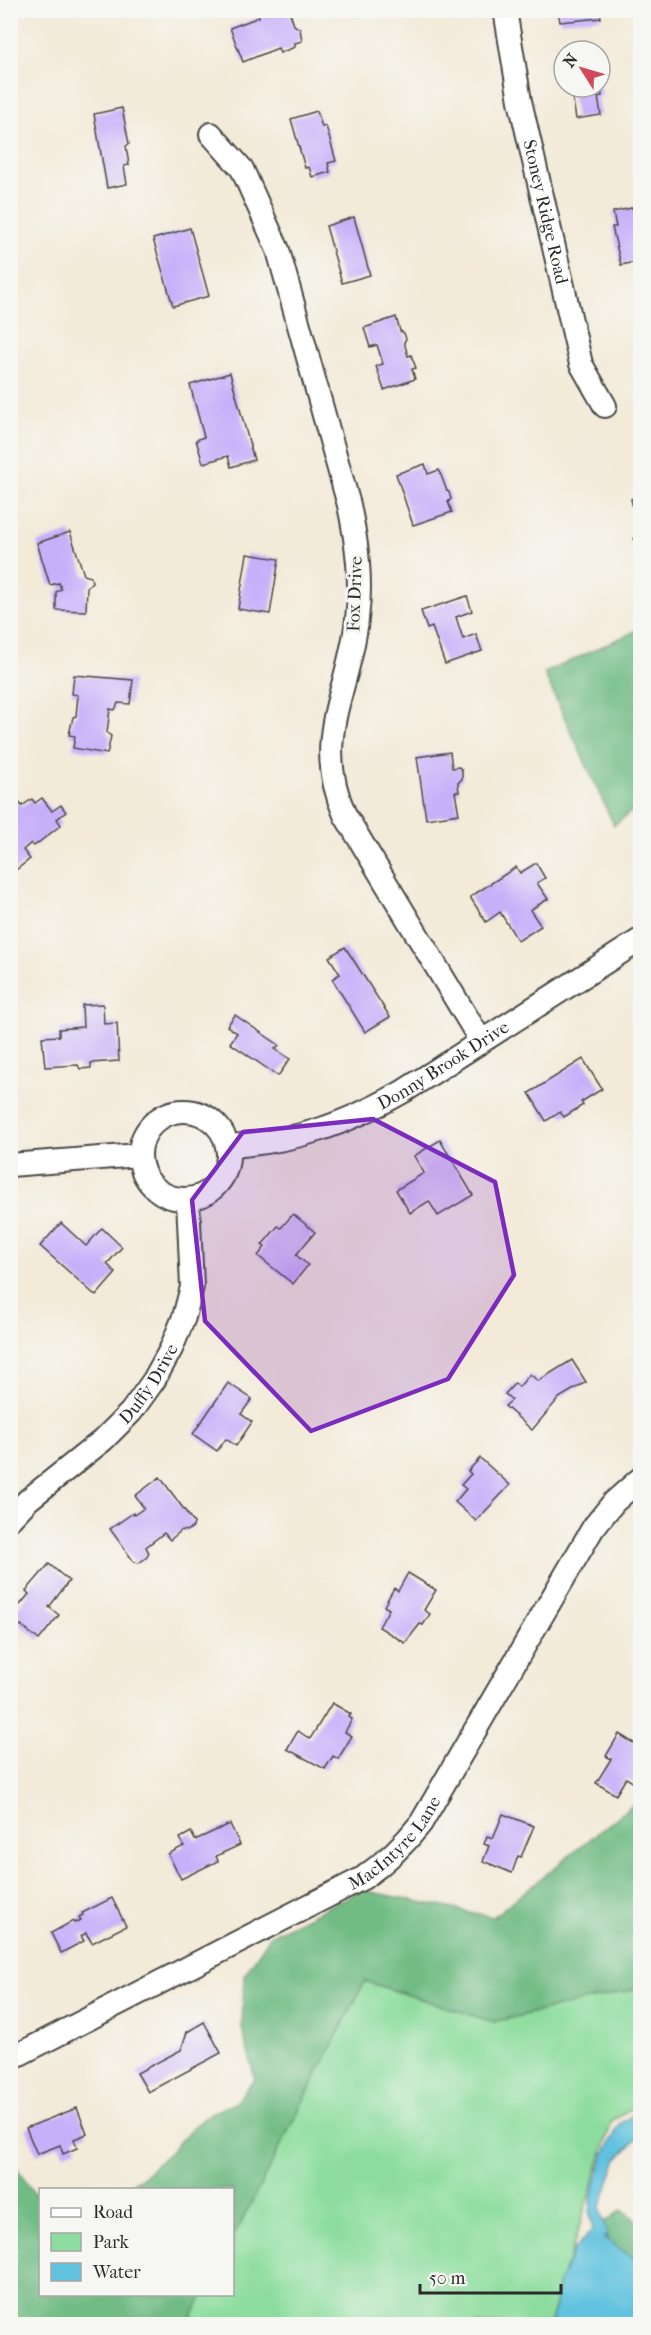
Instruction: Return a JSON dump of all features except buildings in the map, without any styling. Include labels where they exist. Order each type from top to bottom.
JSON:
[{"type":"street","name":"Stoney Ridge Road","points":[[505,10],[520,101],[581,364],[605,406]]},
{"type":"street","name":"Fox Drive","points":[[211,134],[242,169],[278,250],[349,505],[357,543],[359,580],[357,619],[351,656],[336,707],[331,742],[331,772],[336,794],[345,814],[481,1041]]},
{"type":"street","name":"Donny Brook Drive","points":[[227,1146],[261,1145],[328,1128],[369,1111],[404,1091],[640,939]]},
{"type":"street","points":[[180,1111],[201,1113],[213,1121],[222,1132],[227,1146],[228,1161],[219,1181],[202,1195],[188,1199],[174,1198],[160,1192],[149,1182],[142,1170],[139,1155],[141,1140],[148,1128],[159,1118],[180,1111]]},
{"type":"street","points":[[10,1165],[139,1155]]},
{"type":"street","name":"Duffy Drive","points":[[10,1519],[28,1500],[103,1440],[131,1412],[154,1380],[171,1349],[184,1317],[192,1287],[188,1199]]},
{"type":"street","name":"MacIntyre Lane","points":[[10,2059],[352,1884],[385,1863],[421,1823],[593,1528],[614,1502],[640,1479]]},
{"type":"highlighted area","points":[[373,1119],[495,1182],[514,1275],[448,1379],[311,1431],[205,1321],[192,1200],[243,1132]]},
{"type":"green space","points":[[640,629],[640,805],[614,825],[544,673]]},
{"type":"green space","points":[[640,1799],[640,1988],[493,2022],[365,1981],[234,2236],[234,2188],[122,2188],[140,2179],[191,2129],[211,2113],[235,2103],[255,2079],[242,2028],[244,1975],[271,1935],[362,1890],[493,1917]]},
{"type":"green space","points":[[365,1981],[493,2022],[640,1988],[640,2104],[612,2121],[549,2324],[188,2324],[202,2296],[234,2296],[234,2236]]},
{"type":"green space","points":[[11,2160],[39,2198],[39,2296],[202,2296],[188,2324],[11,2324]]},
{"type":"green space","points":[[622,2210],[640,2223],[640,2263],[593,2230]]},
{"type":"water","points":[[640,2110],[640,2135],[616,2161],[600,2209],[608,2238],[603,2237],[640,2263],[640,2324],[551,2324],[559,2282],[574,2250],[593,2229],[590,2215],[592,2192],[604,2154],[620,2124]]}]
